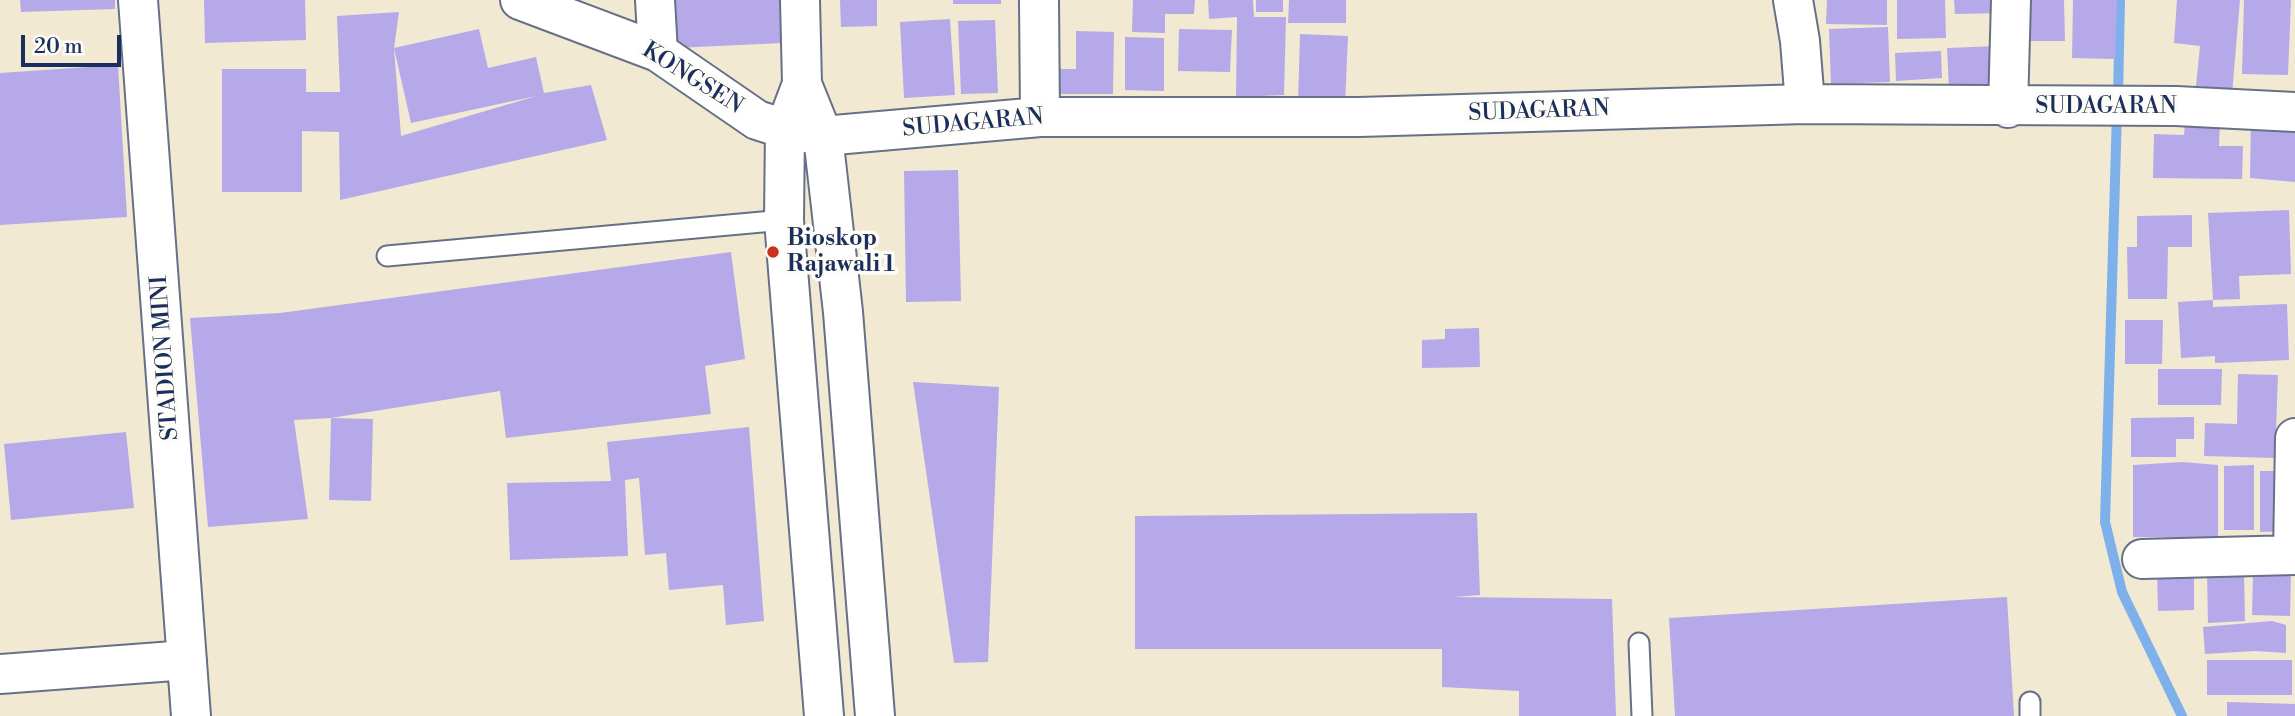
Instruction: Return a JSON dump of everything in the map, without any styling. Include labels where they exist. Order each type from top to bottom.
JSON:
[{"type":"street","name":"STADION MINI","points":[[138,0],[191,716]]},
{"type":"street","name":"KONGSEN","points":[[520,0],[658,52],[757,120],[785,129]]},
{"type":"street","points":[[655,0],[658,52]]},
{"type":"street","points":[[800,0],[803,84],[823,135],[843,312],[875,716]]},
{"type":"street","points":[[1039,0],[1040,117]]},
{"type":"street","points":[[1793,0],[1800,41],[1805,104]]},
{"type":"street","points":[[2008,108],[2011,0]]},
{"type":"street","points":[[803,84],[785,129],[784,220],[824,716]]},
{"type":"street","name":"SUDAGARAN","points":[[785,129],[823,135],[1040,117],[1359,117],[1805,104],[2008,108],[2176,106],[2295,112]]},
{"type":"street","points":[[2142,559],[2294,555],[2295,438]]},
{"type":"street","points":[[808,526],[860,525]]},
{"type":"street","points":[[0,674],[187,660]]},
{"type":"lane","points":[[387,256],[784,220]]},
{"type":"lane","points":[[1639,643],[1642,716]]},
{"type":"building","points":[[20,0],[115,0],[115,9],[21,12]]},
{"type":"building","points":[[204,0],[305,0],[306,40],[205,43]]},
{"type":"building","points":[[672,0],[781,0],[783,43],[675,48]]},
{"type":"building","points":[[840,0],[877,0],[877,26],[841,27]]},
{"type":"building","points":[[953,0],[1001,0],[1001,4],[953,4]]},
{"type":"building","points":[[1133,0],[1195,0],[1194,14],[1165,14],[1165,33],[1132,32]]},
{"type":"building","points":[[1208,0],[1253,0],[1254,17],[1286,17],[1284,95],[1236,97],[1237,17],[1209,19]]},
{"type":"building","points":[[1256,0],[1283,0],[1283,12],[1256,12]]},
{"type":"building","points":[[1289,0],[1346,0],[1346,23],[1288,23]]},
{"type":"building","points":[[1827,0],[1887,0],[1887,25],[1826,24]]},
{"type":"building","points":[[1897,0],[1945,0],[1946,38],[1897,39]]},
{"type":"building","points":[[1954,0],[2005,0],[2005,13],[1955,14]]},
{"type":"building","points":[[2026,0],[2064,0],[2065,41],[2027,41]]},
{"type":"building","points":[[2073,0],[2117,0],[2115,59],[2072,58]]},
{"type":"building","points":[[2177,0],[2240,0],[2232,94],[2201,92],[2202,86],[2196,86],[2200,46],[2174,43]]},
{"type":"building","points":[[2244,0],[2291,0],[2288,75],[2242,74]]},
{"type":"building","points":[[399,12],[394,48],[479,29],[488,68],[536,57],[544,93],[591,85],[607,140],[340,200],[339,132],[302,131],[302,192],[222,192],[222,69],[306,69],[306,92],[340,92],[337,16]],"holes":[[[394,48],[411,123],[536,96],[401,136]]]},
{"type":"building","points":[[950,19],[955,95],[904,98],[900,22]]},
{"type":"building","points":[[995,20],[998,93],[961,94],[958,21]]},
{"type":"building","points":[[1888,27],[1890,82],[1831,84],[1829,29]]},
{"type":"building","points":[[1179,29],[1232,30],[1230,72],[1178,71]]},
{"type":"building","points":[[1076,31],[1114,32],[1113,94],[1060,94],[1060,69],[1076,69]]},
{"type":"building","points":[[1300,34],[1348,36],[1345,104],[1298,102]]},
{"type":"building","points":[[1125,37],[1164,38],[1164,91],[1125,90]]},
{"type":"building","points":[[1998,46],[1999,88],[1949,90],[1947,48]]},
{"type":"building","points":[[1941,51],[1942,78],[1896,81],[1895,53]]},
{"type":"building","points":[[118,65],[127,217],[0,225],[0,73]]},
{"type":"building","points":[[2251,114],[2295,117],[2295,182],[2250,178]]},
{"type":"building","points":[[2185,121],[2220,122],[2219,146],[2243,146],[2242,179],[2153,178],[2154,134],[2184,135]]},
{"type":"building","points":[[958,170],[961,301],[906,302],[904,171]]},
{"type":"building","points":[[2289,210],[2291,274],[2239,276],[2240,299],[2213,300],[2208,213]]},
{"type":"building","points":[[2192,215],[2192,247],[2168,247],[2167,299],[2128,299],[2127,247],[2137,247],[2137,216]]},
{"type":"building","points":[[731,252],[745,359],[705,366],[711,414],[506,438],[500,391],[331,418],[294,420],[308,519],[208,527],[190,318],[280,313]]},
{"type":"building","points":[[2213,300],[2213,307],[2287,304],[2289,360],[2215,363],[2215,356],[2181,358],[2178,302]]},
{"type":"building","points":[[2125,320],[2163,320],[2162,364],[2125,364]]},
{"type":"building","points":[[1479,328],[1480,367],[1422,368],[1422,340],[1445,339],[1445,329]]},
{"type":"building","points":[[2158,369],[2222,369],[2221,405],[2158,405]]},
{"type":"building","points":[[2238,374],[2278,375],[2275,458],[2204,456],[2205,423],[2237,424]]},
{"type":"building","points":[[913,382],[999,387],[988,662],[954,663]]},
{"type":"building","points":[[2194,417],[2194,439],[2176,439],[2176,457],[2131,457],[2131,418]]},
{"type":"building","points":[[331,418],[373,419],[371,501],[329,500]]},
{"type":"building","points":[[749,427],[764,621],[726,625],[723,585],[669,590],[666,553],[645,555],[639,478],[625,480],[628,556],[510,560],[507,483],[611,481],[607,442]]},
{"type":"building","points":[[126,432],[134,508],[11,520],[4,444]]},
{"type":"building","points":[[2182,462],[2218,465],[2218,538],[2133,537],[2133,465]]},
{"type":"building","points":[[2254,465],[2254,530],[2224,530],[2224,466]]},
{"type":"building","points":[[2260,471],[2288,471],[2289,531],[2260,532]]},
{"type":"building","points":[[1477,513],[1480,595],[1453,597],[1612,599],[1616,716],[1519,716],[1519,691],[1442,687],[1442,649],[1135,649],[1135,516]]},
{"type":"building","points":[[2194,572],[2194,610],[2158,611],[2157,573]]},
{"type":"building","points":[[2244,572],[2245,621],[2208,623],[2207,573]]},
{"type":"building","points":[[2253,573],[2291,573],[2290,616],[2252,615]]},
{"type":"building","points":[[2007,597],[2014,716],[1675,716],[1669,618]]},
{"type":"building","points":[[2272,621],[2286,625],[2286,653],[2255,651],[2205,654],[2203,627]]},
{"type":"building","points":[[2207,660],[2292,660],[2292,695],[2207,695]]},
{"type":"building","points":[[2227,702],[2295,704],[2295,716],[2227,716]]},
{"type":"waterway","points":[[2118,97],[2120,0]]},
{"type":"waterway","points":[[2117,112],[2105,522],[2122,592],[2182,716]]},
{"type":"place","name":"Bioskop Rajawali 1","points":[[773,252]]}]
